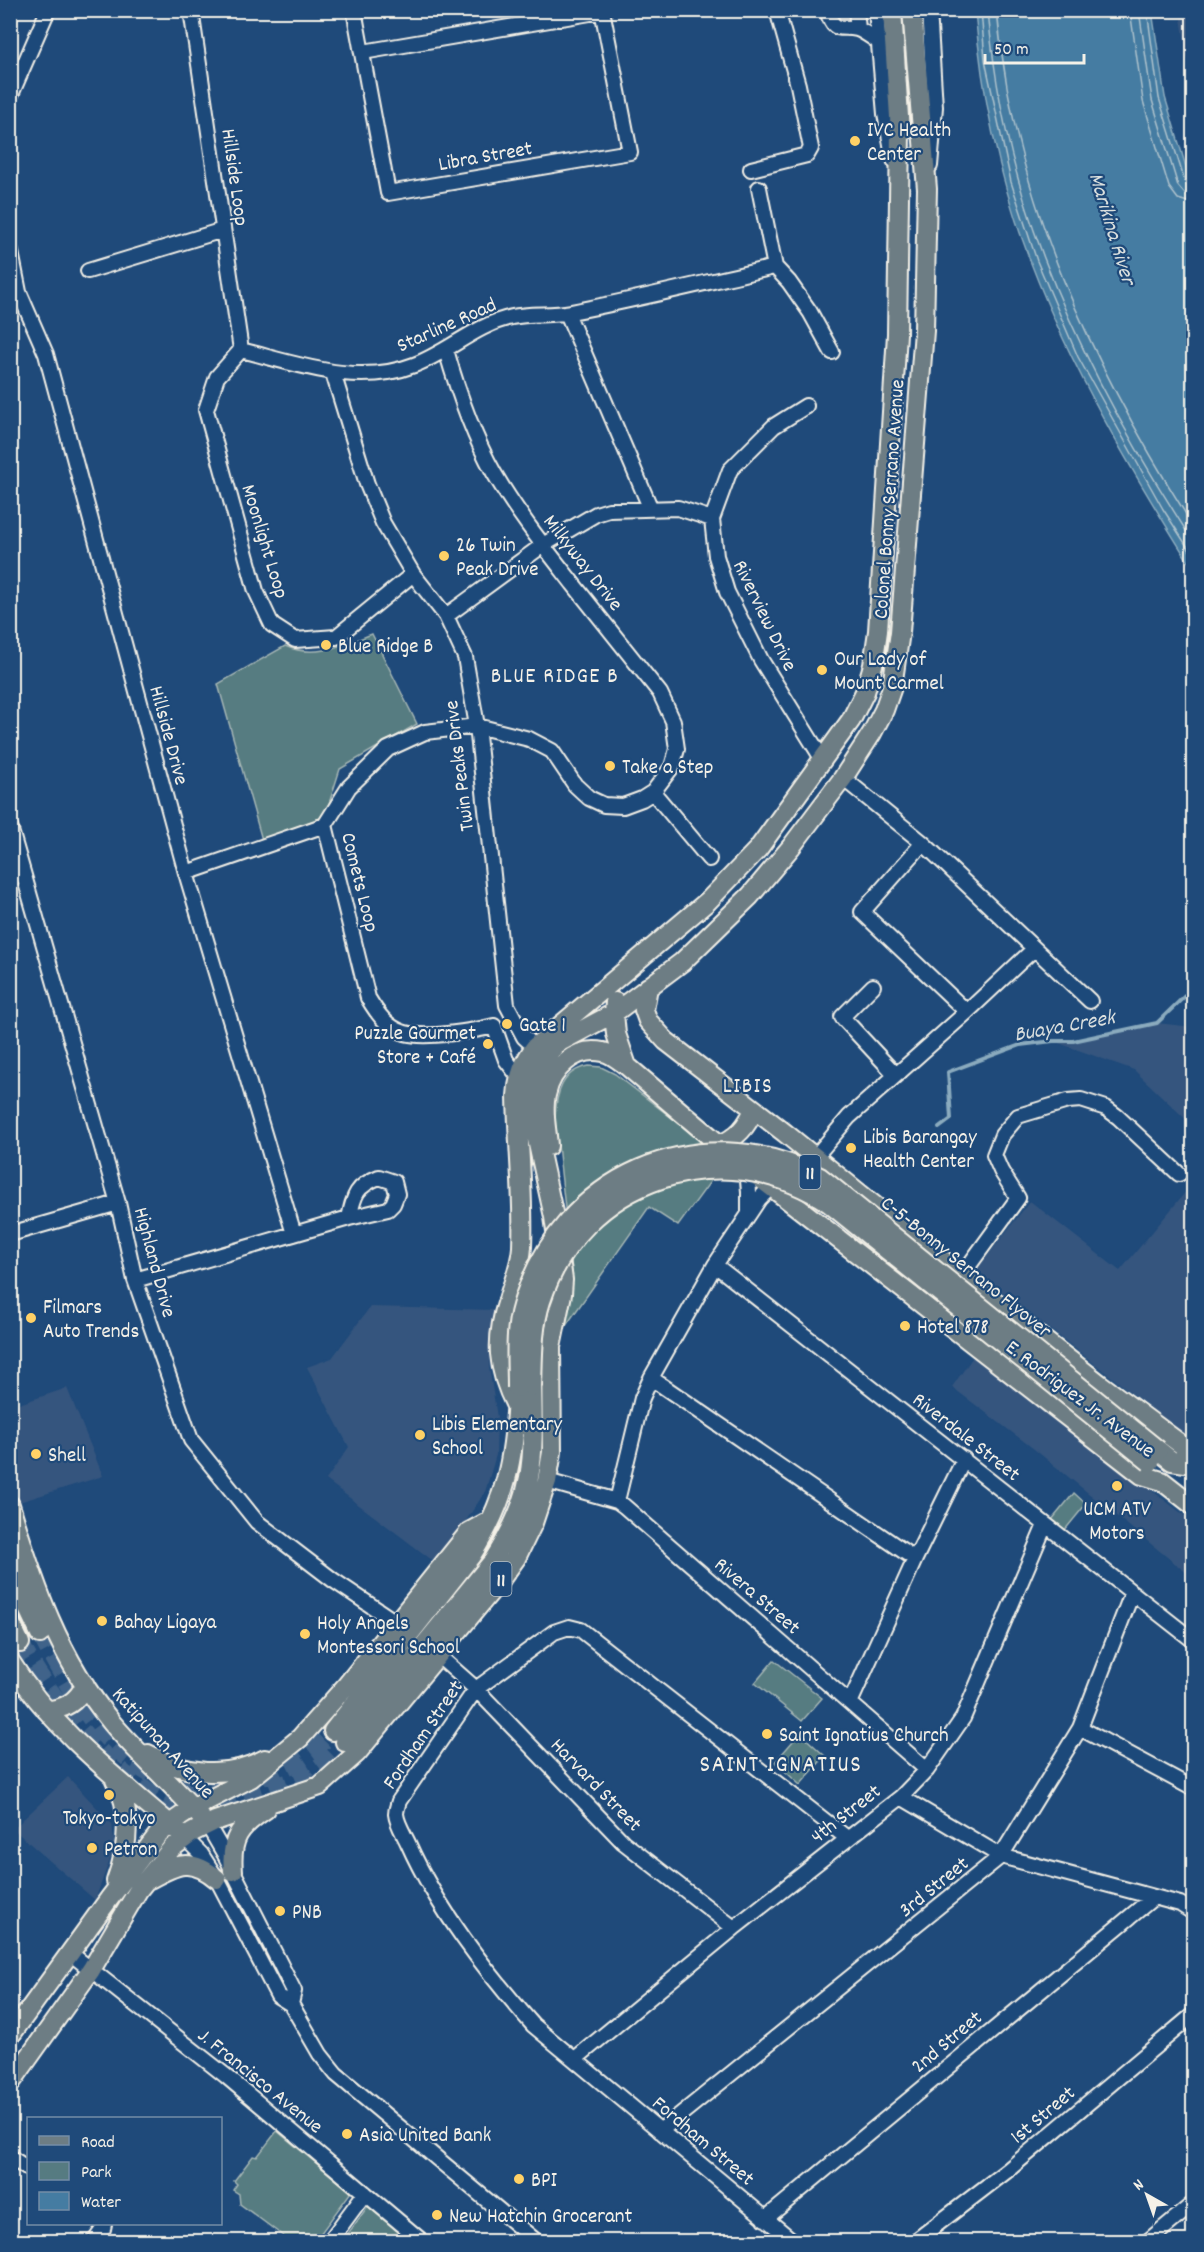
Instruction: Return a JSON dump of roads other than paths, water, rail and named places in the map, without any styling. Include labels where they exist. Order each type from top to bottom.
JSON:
[{"type":"main road","name":"Colonel Bonny Serrano Avenue","points":[[522,1394],[511,1464],[491,1520],[471,1556],[339,1736],[492,1561],[513,1527],[524,1499],[532,1466],[522,1394],[501,1371],[500,1335],[506,1305],[517,1274],[521,1249],[522,1199],[517,1096],[519,1077],[528,1056],[535,1047],[708,901],[758,849],[841,735],[865,692],[873,665],[878,631],[897,334],[900,132],[892,10]]},
{"type":"main road","name":"Colonel Bonny Serrano Avenue","points":[[10,2084],[91,1970],[143,1883],[166,1854],[207,1824],[320,1786],[349,1762],[509,1568],[530,1530],[547,1481],[553,1438],[551,1347],[562,1286],[554,1217],[533,1121],[531,1096],[534,1079],[543,1059],[556,1044],[614,1013],[682,962],[750,896],[791,847],[843,778],[884,710],[892,687],[900,632],[924,331],[927,189],[912,10]]},
{"type":"main road","points":[[624,973],[614,1013],[616,1034],[627,1066]]},
{"type":"main road","name":"E. Rodriguez Jr. Avenue","points":[[648,987],[644,1010],[656,1032],[1100,1384],[1182,1445],[1193,1465]]},
{"type":"main road","name":"E. Rodriguez Jr. Avenue","points":[[554,1217],[545,1097],[549,1081],[567,1060],[591,1050],[606,1052],[627,1066],[747,1168],[888,1279],[1142,1475],[1162,1481],[1194,1506]]},
{"type":"main road","points":[[720,1145],[741,1132],[754,1109]]},
{"type":"main road","name":"C-5-Bonny Serrano Flyover","points":[[522,1394],[541,1301],[562,1257],[591,1221],[619,1199],[661,1178],[705,1169],[748,1172],[792,1183],[830,1203],[1154,1456],[1193,1465]]},
{"type":"main road","points":[[888,1279],[917,1240]]},
{"type":"main road","name":"C-5-Bonny Serrano Flyover","points":[[1154,1456],[1162,1481]]},
{"type":"main road","name":"Katipunan Avenue","points":[[10,1505],[44,1607],[85,1685],[126,1739],[207,1824]]},
{"type":"main road","points":[[10,2036],[151,1843],[170,1824],[193,1808],[251,1779],[300,1738],[328,1708],[469,1532],[491,1520]]},
{"type":"main road","points":[[10,1560],[21,1594],[40,1634]]},
{"type":"main road","points":[[10,1622],[20,1643]]},
{"type":"main road","name":"Katipunan Avenue","points":[[10,1661],[62,1729],[112,1776],[185,1838]]},
{"type":"main road","points":[[46,1710],[57,1710],[72,1703],[85,1685]]},
{"type":"main road","points":[[62,1729],[68,1717],[77,1707],[95,1701]]},
{"type":"main road","points":[[126,1739],[166,1763],[213,1773],[248,1767],[300,1738]]},
{"type":"main road","points":[[110,1897],[123,1860],[127,1829],[123,1797],[112,1776]]},
{"type":"main road","points":[[143,1883],[173,1867],[186,1864],[225,1875],[238,1833],[251,1819],[282,1799]]},
{"type":"street","points":[[10,97],[48,10]]},
{"type":"street","name":"Hillside Loop","points":[[190,10],[241,350]]},
{"type":"street","name":"Libra Street","points":[[354,10],[388,193],[630,152],[602,11]]},
{"type":"street","points":[[751,169],[807,155],[811,148],[798,85],[777,10]]},
{"type":"street","points":[[827,10],[830,21],[841,29],[858,29],[879,42]]},
{"type":"street","points":[[856,10],[858,29]]},
{"type":"street","points":[[876,10],[885,114],[900,193]]},
{"type":"street","points":[[927,189],[935,107],[929,10]]},
{"type":"street","points":[[363,52],[602,11]]},
{"type":"street","points":[[759,188],[775,267],[789,282],[810,312],[832,352]]},
{"type":"street","points":[[88,271],[223,230]]},
{"type":"street","name":"Hillside Drive","points":[[10,247],[15,291],[46,354],[186,873],[294,1234]]},
{"type":"street","name":"Starline Road","points":[[241,350],[333,373],[368,375],[414,366],[446,350],[489,323],[514,316],[567,313],[775,267]]},
{"type":"street","points":[[567,313],[650,507]]},
{"type":"street","name":"Moonlight Loop","points":[[241,350],[217,376],[207,410],[256,591],[272,625],[295,640],[336,637],[413,574]]},
{"type":"street","name":"Milkyway Drive","points":[[446,350],[458,392],[474,433],[494,472],[517,510],[543,545],[660,693],[673,722],[677,749],[672,767],[653,792],[623,806],[604,805],[589,798],[576,785],[552,751],[529,739],[477,726]]},
{"type":"street","name":"Twin Peaks Drive","points":[[333,373],[367,484],[383,523],[413,574],[446,616],[465,657],[477,726],[507,1005],[524,1037],[535,1047]]},
{"type":"street","name":"Riverview Drive","points":[[806,406],[774,426],[730,470],[712,519],[716,556],[727,592],[761,660],[823,760]]},
{"type":"street","points":[[446,616],[543,545],[603,512],[650,507],[678,508],[712,519]]},
{"type":"street","name":"Comets Loop","points":[[477,726],[425,732],[388,749],[349,787],[325,825],[368,998],[378,1014],[391,1026],[406,1034],[432,1034],[494,1026]]},
{"type":"street","points":[[843,778],[923,843],[1090,1001]]},
{"type":"street","points":[[653,792],[709,859]]},
{"type":"street","points":[[186,873],[325,825]]},
{"type":"street","name":"Highland Drive","points":[[10,827],[118,1203],[135,1280],[191,1440],[257,1521],[315,1567],[397,1623]]},
{"type":"street","points":[[923,843],[862,912],[967,1012]]},
{"type":"street","points":[[815,1157],[849,1117],[1034,949]]},
{"type":"street","points":[[873,986],[843,1017],[896,1075]]},
{"type":"street","points":[[507,1005],[494,1026],[506,1060],[519,1077]]},
{"type":"street","points":[[962,1275],[1018,1198],[994,1155],[1002,1135],[1018,1116],[1068,1101],[1082,1100],[1106,1108],[1119,1117],[1179,1174]]},
{"type":"street","points":[[747,1168],[749,1215]]},
{"type":"street","points":[[617,1501],[642,1398],[651,1378],[715,1265],[764,1192],[771,1187]]},
{"type":"street","points":[[10,1234],[118,1203]]},
{"type":"street","points":[[135,1280],[349,1218]]},
{"type":"street","name":"Riverdale Street","points":[[715,1265],[1194,1641]]},
{"type":"street","points":[[651,1378],[915,1559]]},
{"type":"street","points":[[850,1703],[915,1559],[964,1460]]},
{"type":"street","name":"Rivera Street","points":[[547,1481],[617,1501],[927,1770]]},
{"type":"street","name":"4th Street","points":[[575,2060],[734,1928],[901,1797],[927,1770],[963,1718],[1045,1525]]},
{"type":"street","name":"3rd Street","points":[[660,2131],[1001,1856],[1080,1728],[1132,1593]]},
{"type":"street","name":"Fordham Street","points":[[794,2241],[533,2025],[468,1944],[417,1864],[398,1822],[396,1812],[399,1801],[476,1689],[554,1632],[569,1627],[581,1630],[847,1838]]},
{"type":"street","name":"Harvard Street","points":[[441,1658],[476,1689],[623,1842],[734,1928]]},
{"type":"street","points":[[1080,1728],[1194,1789]]},
{"type":"street","points":[[901,1797],[1001,1856],[1180,1904],[1194,1913]]},
{"type":"street","name":"Katipunan Avenue","points":[[207,1824],[225,1875],[294,1991],[291,2004],[320,2054],[336,2074],[537,2241]]},
{"type":"street","name":"Katipunan Avenue","points":[[185,1838],[225,1875]]},
{"type":"street","name":"2nd Street","points":[[765,2219],[1154,1897]]},
{"type":"street","name":"J. Francisco Avenue","points":[[70,1953],[226,2076],[423,2241]]},
{"type":"street","name":"1st Street","points":[[914,2241],[1008,2170],[1194,2014]]},
{"type":"street","points":[[10,2157],[27,2168]]},
{"type":"street","points":[[329,2241],[365,2193]]},
{"type":"street","points":[[1147,2241],[1194,2203]]},
{"type":"street","points":[[94,2241],[104,2225]]},
{"type":"water","name":"Marikina River","points":[[975,11],[1152,11],[1165,97],[1193,190],[1193,569],[1104,420],[1065,343],[1031,263],[1010,202],[994,139],[982,75]]},
{"type":"waterway","name":"Buaya Creek","points":[[939,1128],[951,1119],[948,1072],[1020,1045],[1073,1041],[1157,1023],[1188,993],[1194,980]]},
{"type":"tunnel","points":[[40,1634],[68,1684],[102,1732],[122,1753],[145,1771],[170,1783],[205,1789],[249,1781],[295,1762],[324,1741],[333,1731]]},
{"type":"tunnel","points":[[20,1643],[46,1686],[84,1734],[127,1776],[148,1791],[169,1801],[180,1804],[205,1804],[242,1798],[264,1791],[309,1774],[326,1762],[345,1742]]},
{"type":"place","name":"IVC Health Center","points":[[855,141]]},
{"type":"place","name":"26 Twin Peak Drive","points":[[444,556]]},
{"type":"place","name":"Blue Ridge B","points":[[326,645]]},
{"type":"place","name":"Our Lady of Mount Carmel","points":[[822,670]]},
{"type":"place","name":"Take a Step","points":[[610,766]]},
{"type":"place","name":"Gate 1","points":[[507,1024]]},
{"type":"place","name":"Puzzle Gourmet Store + Café","points":[[488,1044]]},
{"type":"place","name":"Libis Barangay Health Center","points":[[851,1148]]},
{"type":"place","name":"Filmars Auto Trends","points":[[31,1318]]},
{"type":"place","name":"Hotel 878","points":[[905,1326]]},
{"type":"place","name":"Libis Elementary School","points":[[420,1435]]},
{"type":"place","name":"Shell","points":[[36,1454]]},
{"type":"place","name":"UCM ATV Motors","points":[[1117,1486]]},
{"type":"place","name":"Bahay Ligaya","points":[[102,1621]]},
{"type":"place","name":"Holy Angels Montessori School","points":[[305,1634]]},
{"type":"place","name":"Saint Ignatius Church","points":[[767,1734]]},
{"type":"place","name":"Tokyo-tokyo","points":[[109,1795]]},
{"type":"place","name":"Petron","points":[[92,1848]]},
{"type":"place","name":"PNB","points":[[280,1911]]},
{"type":"place","name":"Asia United Bank","points":[[347,2134]]},
{"type":"place","name":"BPI","points":[[519,2179]]},
{"type":"place","name":"New Hatchin Grocerant","points":[[437,2215]]},
{"type":"district","name":"BLUE RIDGE B","points":[[555,674]]},
{"type":"district","name":"LIBIS","points":[[748,1084]]},
{"type":"district","name":"SAINT IGNATIUS","points":[[781,1763]]}]
